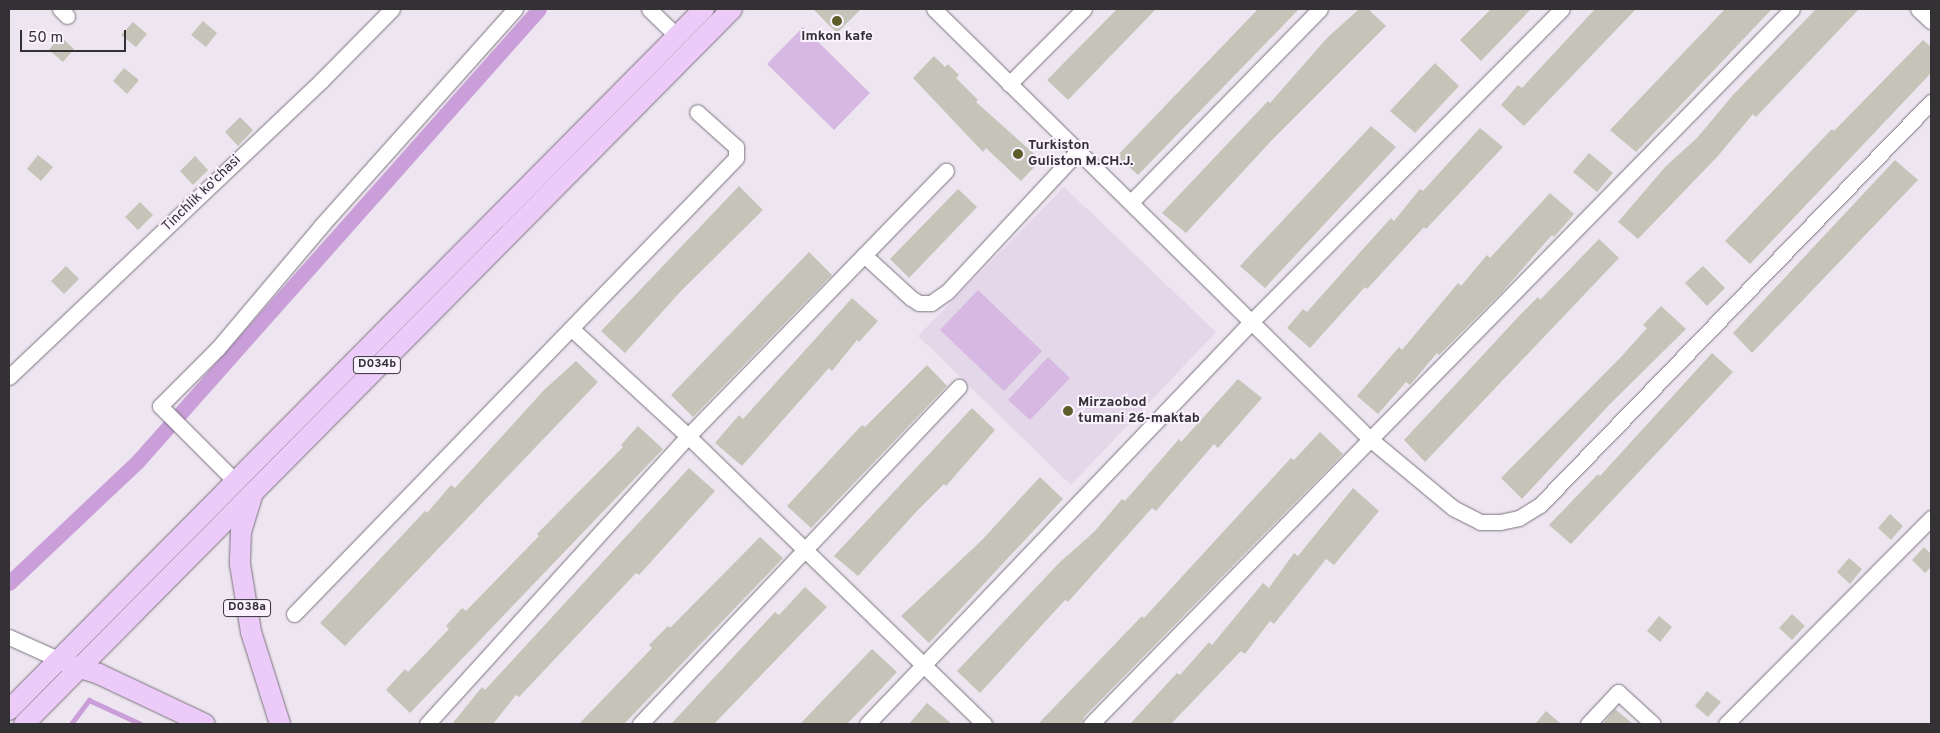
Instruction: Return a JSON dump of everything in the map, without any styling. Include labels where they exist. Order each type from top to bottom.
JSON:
[{"type":"main road","name":"D034b","points":[[24,724],[255,489],[576,153],[677,36],[704,9]]},
{"type":"main road","name":"D034b","points":[[9,710],[235,481],[576,153],[732,9]]},
{"type":"main road","name":"D038a","points":[[255,489],[241,531],[240,564],[251,632],[280,724]]},
{"type":"main road","points":[[58,659],[80,669],[99,674],[205,724]]},
{"type":"street","points":[[235,481],[160,406],[218,348],[321,226],[515,9]]},
{"type":"street","points":[[649,9],[677,36]]},
{"type":"street","points":[[934,9],[1370,439],[1453,508],[1480,522],[1500,522],[1519,518],[1540,505],[1931,102]]},
{"type":"street","points":[[1009,84],[1084,9]]},
{"type":"street","points":[[1131,202],[1320,9]]},
{"type":"street","points":[[867,724],[922,664],[1251,322],[1562,9]]},
{"type":"street","points":[[1091,724],[1792,9]]},
{"type":"street","points":[[1918,9],[1931,21]]},
{"type":"street","name":"Tinchlik ko'chasi","points":[[9,377],[314,88],[385,10]]},
{"type":"street","points":[[294,614],[736,158],[736,147],[697,112]]},
{"type":"street","points":[[864,255],[911,298],[919,303],[931,303],[947,292],[1077,152]]},
{"type":"street","points":[[427,724],[688,436],[946,171]]},
{"type":"street","points":[[572,329],[688,436],[984,724]]},
{"type":"street","points":[[640,724],[959,387]]},
{"type":"street","points":[[1726,724],[1931,520]]},
{"type":"street","points":[[9,637],[58,659]]},
{"type":"street","points":[[1588,724],[1618,692],[1653,724]]},
{"type":"shaded area","points":[[803,27],[870,93],[834,130],[767,64]]},
{"type":"shaded area","name":"Mirzaobod tumani 26-maktab","points":[[1064,187],[1216,332],[1071,485],[918,336]]},
{"type":"shaded area","points":[[978,290],[1042,351],[1004,391],[940,330]]},
{"type":"shaded area","points":[[1048,357],[1070,378],[1030,420],[1008,400]]},
{"type":"building","name":"Imkon kafe","points":[[813,9],[861,9],[837,33]]},
{"type":"building","points":[[1117,9],[1156,9],[1068,100],[1047,80]]},
{"type":"building","points":[[1258,9],[1299,9],[1138,175],[1117,156]]},
{"type":"building","points":[[1359,9],[1368,9],[1386,26],[1272,140],[1186,233],[1162,213],[1268,101],[1270,103],[1327,38]]},
{"type":"building","points":[[1491,9],[1531,9],[1481,61],[1460,40]]},
{"type":"building","points":[[1595,9],[1636,9],[1524,126],[1501,105],[1518,85],[1522,88]]},
{"type":"building","points":[[1725,9],[1772,9],[1636,152],[1610,130]]},
{"type":"building","points":[[1816,9],[1859,9],[1756,117],[1753,114],[1717,157],[1638,239],[1618,222],[1666,166],[1697,138],[1733,95]]},
{"type":"building","points":[[203,21],[217,33],[206,47],[191,35]]},
{"type":"building","points":[[133,22],[147,34],[136,47],[121,35]]},
{"type":"building","points":[[60,36],[74,49],[63,62],[49,50]]},
{"type":"building","points":[[1923,40],[1931,47],[1931,73],[1750,264],[1725,241],[1832,129],[1834,131]]},
{"type":"building","points":[[934,56],[945,67],[948,64],[959,75],[956,78],[978,100],[976,102],[1041,160],[1021,181],[986,148],[983,152],[913,78]]},
{"type":"building","points":[[1435,63],[1459,86],[1415,133],[1390,111]]},
{"type":"building","points":[[124,68],[139,80],[127,94],[113,81]]},
{"type":"building","points":[[240,117],[253,130],[238,146],[225,132]]},
{"type":"building","points":[[1371,126],[1396,147],[1265,288],[1240,266]]},
{"type":"building","points":[[1480,128],[1503,147],[1426,229],[1424,227],[1367,289],[1365,287],[1310,348],[1287,328],[1303,309],[1307,312],[1391,218],[1394,221],[1420,189],[1423,191]]},
{"type":"building","points":[[1589,153],[1613,173],[1597,192],[1573,172]]},
{"type":"building","points":[[38,155],[53,167],[41,181],[27,169]]},
{"type":"building","points":[[195,156],[208,170],[193,185],[180,171]]},
{"type":"building","points":[[1895,160],[1918,180],[1752,353],[1733,333]]},
{"type":"building","points":[[739,186],[763,210],[681,291],[625,353],[601,331]]},
{"type":"building","points":[[958,189],[977,207],[909,278],[890,259]]},
{"type":"building","points":[[1550,193],[1574,214],[1554,237],[1552,235],[1502,292],[1439,355],[1437,353],[1410,385],[1406,382],[1378,414],[1357,396],[1399,347],[1402,350],[1458,283],[1461,286],[1487,255],[1490,258]]},
{"type":"building","points":[[140,202],[153,215],[138,230],[125,217]]},
{"type":"building","points":[[1599,239],[1619,258],[1425,462],[1404,440],[1520,315],[1538,297],[1540,300]]},
{"type":"building","points":[[809,252],[832,275],[693,417],[671,395]]},
{"type":"building","points":[[66,266],[79,279],[64,294],[51,281]]},
{"type":"building","points":[[1703,266],[1725,288],[1707,306],[1685,283]]},
{"type":"building","points":[[852,298],[878,321],[859,342],[857,340],[832,371],[829,368],[742,466],[715,443],[739,415],[743,419]]},
{"type":"building","points":[[1661,306],[1686,329],[1609,405],[1522,499],[1501,478],[1621,357],[1647,328],[1643,325]]},
{"type":"building","points":[[1712,353],[1733,372],[1571,544],[1549,525],[1598,474],[1600,476]]},
{"type":"building","points":[[576,361],[598,382],[345,646],[320,623],[425,511],[427,513],[451,485],[455,488],[544,390]]},
{"type":"building","points":[[927,365],[947,386],[811,528],[787,506],[862,425],[865,427]]},
{"type":"building","points":[[1238,379],[1262,398],[1218,448],[1214,444],[1156,511],[1152,508],[1068,602],[1065,600],[980,693],[957,671],[1060,562],[1094,532],[1122,499],[1125,501],[1179,439],[1181,442]]},
{"type":"building","points":[[972,408],[995,430],[946,486],[944,484],[916,512],[858,576],[834,556]]},
{"type":"building","points":[[638,426],[663,449],[410,713],[386,690],[405,669],[408,672],[449,629],[446,626],[462,608],[466,611],[539,536],[537,534],[623,447],[621,445]]},
{"type":"building","points":[[1320,432],[1343,454],[1084,717],[1082,724],[1038,724],[1142,616],[1144,618],[1291,458],[1294,460]]},
{"type":"building","points":[[689,468],[715,491],[639,575],[636,573],[519,697],[516,695],[493,724],[452,724],[482,687],[485,690]]},
{"type":"building","points":[[1040,477],[1063,499],[929,643],[901,616],[981,541]]},
{"type":"building","points":[[1353,488],[1379,511],[1334,565],[1326,559],[1274,624],[1270,621],[1245,654],[1241,651],[1171,724],[1130,724],[1177,673],[1180,675],[1209,642],[1212,645],[1263,583],[1269,588],[1294,553],[1298,556]]},
{"type":"building","points":[[1890,514],[1903,526],[1891,540],[1878,528]]},
{"type":"building","points":[[760,537],[783,558],[624,724],[579,724],[652,648],[649,645],[668,626],[670,628]]},
{"type":"building","points":[[1924,547],[1931,554],[1931,567],[1925,573],[1912,560]]},
{"type":"building","points":[[1849,558],[1862,569],[1850,584],[1837,572]]},
{"type":"building","points":[[805,587],[827,607],[714,724],[671,724],[775,612],[779,615]]},
{"type":"building","points":[[1792,614],[1805,626],[1792,640],[1779,628]]},
{"type":"building","points":[[1659,616],[1672,627],[1660,642],[1647,631]]},
{"type":"building","points":[[872,649],[897,672],[879,691],[847,724],[800,724]]},
{"type":"building","points":[[1707,691],[1721,702],[1708,717],[1695,706]]},
{"type":"building","points":[[927,703],[952,724],[909,724]]},
{"type":"building","points":[[1615,709],[1633,724],[1603,724]]},
{"type":"building","points":[[1546,711],[1561,724],[1535,724]]},
{"type":"waterway","points":[[9,583],[138,461],[539,9]]},
{"type":"waterway","points":[[71,724],[89,700],[141,724]]},
{"type":"place","name":"Imkon kafe","points":[[837,21]]},
{"type":"place","name":"Turkiston Guliston M.CH.J.","points":[[1018,154]]},
{"type":"place","name":"Mirzaobod tumani 26-maktab","points":[[1068,411]]}]
